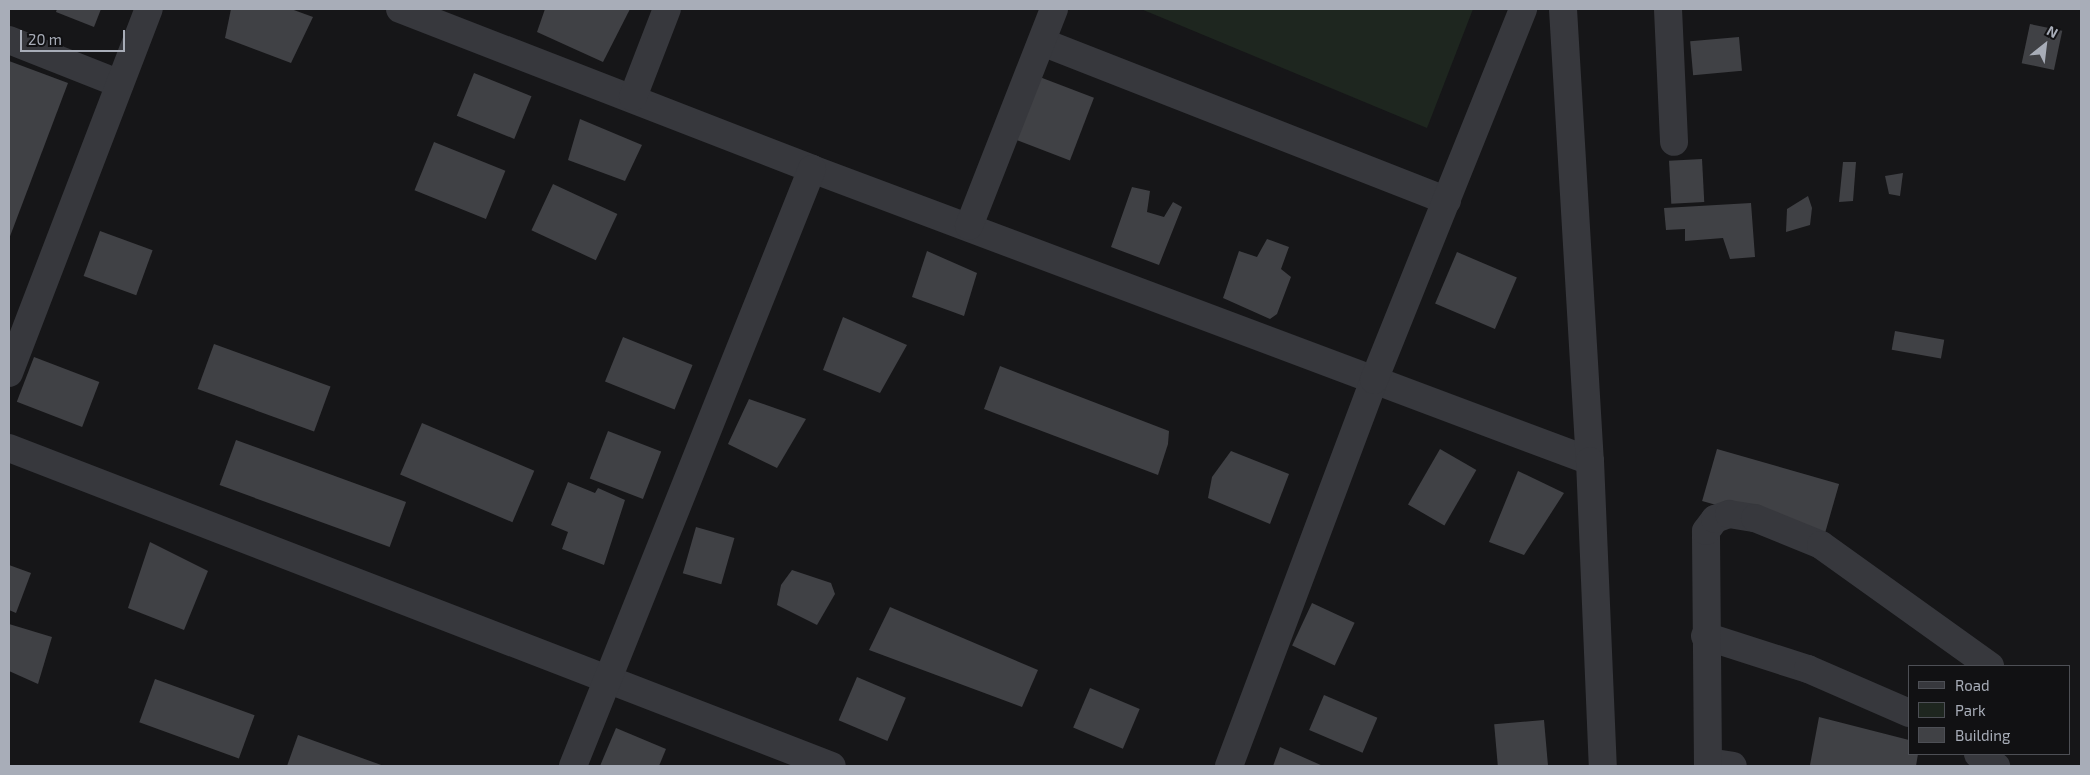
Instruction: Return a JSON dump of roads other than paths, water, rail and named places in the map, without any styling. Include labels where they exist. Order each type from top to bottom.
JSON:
[{"type":"street","points":[[9,374],[149,9]]},
{"type":"street","points":[[400,9],[634,98],[812,169],[969,226],[1590,460]]},
{"type":"street","points":[[634,98],[667,9]]},
{"type":"street","points":[[969,226],[1054,9]]},
{"type":"street","points":[[1229,766],[1374,380],[1523,9]]},
{"type":"street","points":[[1563,9],[1590,460],[1603,766]]},
{"type":"street","points":[[1668,9],[1674,142]]},
{"type":"street","points":[[9,40],[120,84]]},
{"type":"street","points":[[1042,42],[1447,201]]},
{"type":"street","points":[[574,766],[607,679],[812,169]]},
{"type":"street","points":[[9,448],[832,766]]},
{"type":"street","points":[[1716,765],[1705,636],[1706,531],[1715,519],[1730,514],[1755,518],[1821,545],[1989,665]]},
{"type":"street","points":[[1705,636],[1808,669],[1908,713]]},
{"type":"street","points":[[1980,755],[1996,766]]}]
